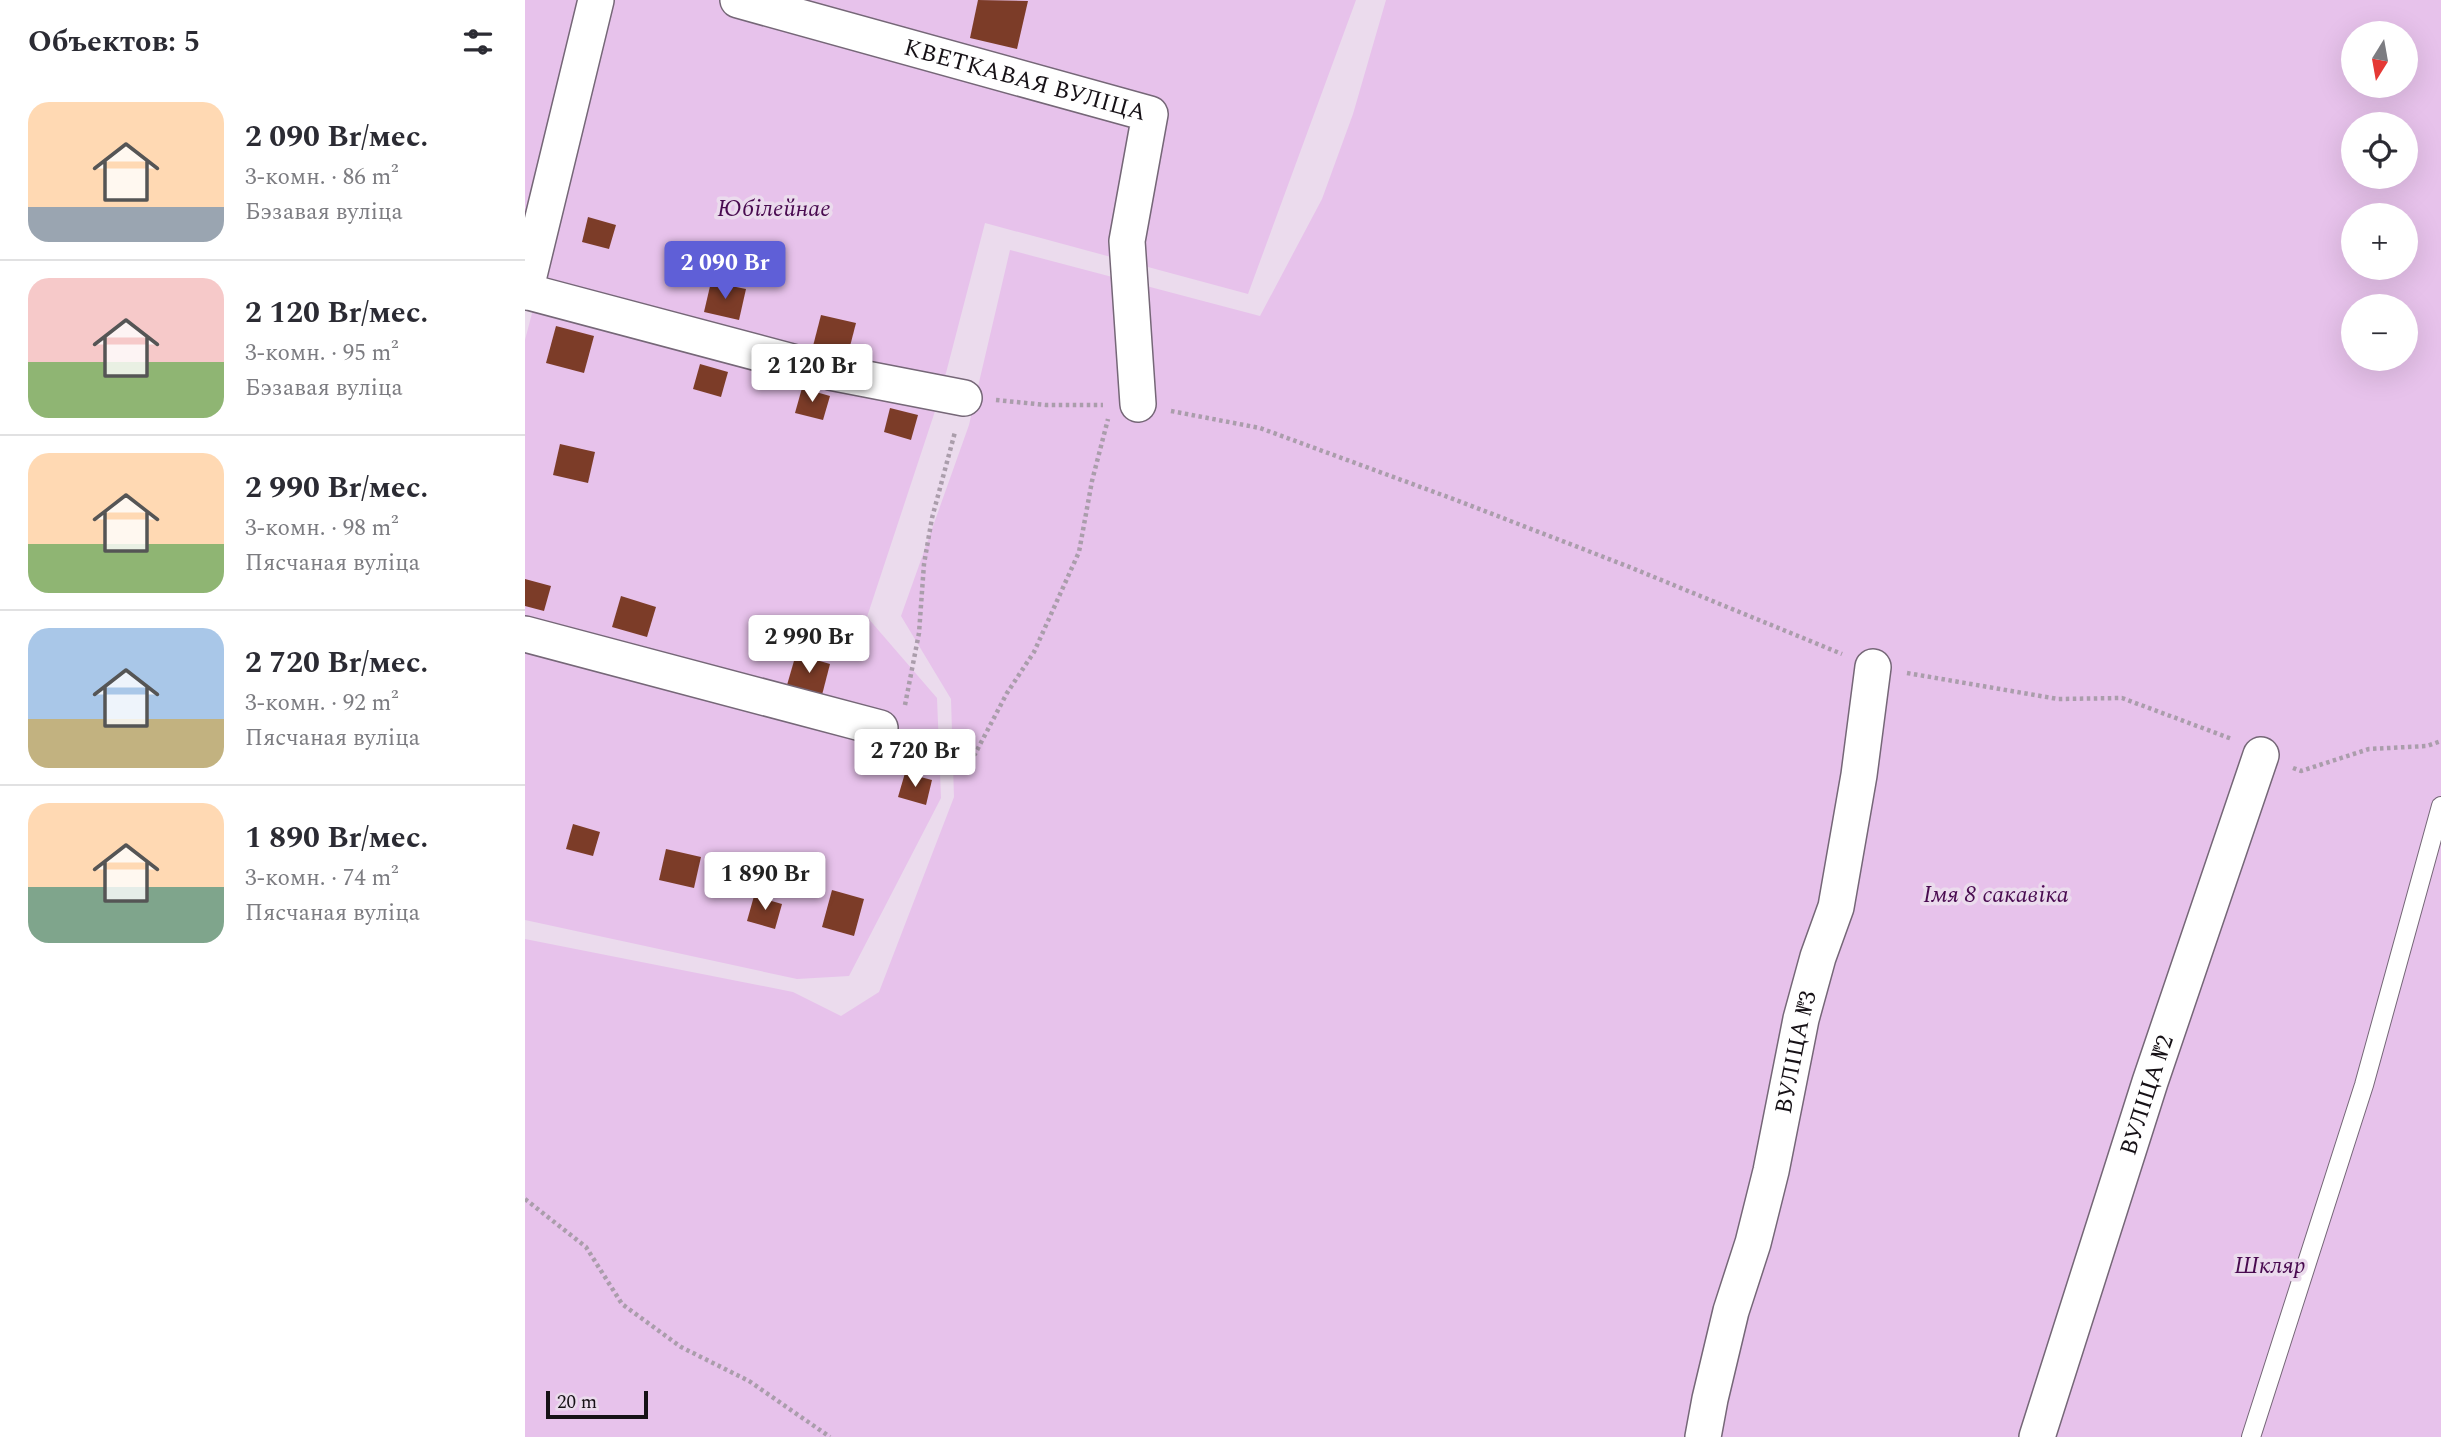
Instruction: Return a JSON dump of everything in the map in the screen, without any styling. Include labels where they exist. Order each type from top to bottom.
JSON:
[{"type":"street","points":[[596,0],[525,291],[830,372],[964,398]]},
{"type":"street","name":"КВЕТКАВАЯ ВУЛІЦА","points":[[738,0],[1150,114],[1127,241],[1125,405]]},
{"type":"street","points":[[525,634],[888,726]]},
{"type":"street","name":"ВУЛІЦА №3","points":[[1703,1437],[1731,1311],[1753,1243],[1771,1171],[1801,1018],[1818,957],[1836,907],[1859,775],[1873,667]]},
{"type":"street","name":"ВУЛІЦА №2","points":[[2037,1437],[2150,1082],[2261,755]]},
{"type":"lane","points":[[2251,1437],[2364,1085],[2441,806]]},
{"type":"path","points":[[1125,405],[1092,481],[1079,552],[1034,652],[1007,693],[975,754],[948,750],[888,726],[908,699],[919,634],[924,564],[932,518],[964,398],[1046,405],[1125,405],[1260,428],[1627,566],[1873,667],[2058,699],[2122,698],[2224,735],[2261,755],[2301,771],[2369,749],[2427,746],[2441,741]]},
{"type":"path","points":[[525,1199],[586,1247],[622,1304],[681,1347],[749,1381],[830,1437]]},
{"type":"green space","points":[[525,0],[584,0],[525,232]]},
{"type":"green space","name":"Юбілейнае","points":[[614,0],[1356,0],[1248,294],[985,223],[940,396],[867,617],[937,698],[941,798],[849,976],[797,979],[525,920],[525,340]]},
{"type":"green space","points":[[1386,0],[2441,0],[2441,1437],[525,1437],[525,939],[793,992],[841,1016],[879,992],[954,797],[951,699],[901,616],[969,425],[1010,250],[1260,316],[1322,199],[1353,114]]},
{"type":"building","points":[[978,0],[1028,1],[1017,49],[970,38]]},
{"type":"building","points":[[588,217],[616,225],[609,249],[582,242]]},
{"type":"building","points":[[711,282],[746,289],[739,320],[704,312]]},
{"type":"building","points":[[821,315],[856,323],[848,354],[813,346]]},
{"type":"building","points":[[556,326],[594,336],[584,373],[546,363]]},
{"type":"building","points":[[700,364],[728,372],[721,397],[693,389]]},
{"type":"building","points":[[802,388],[830,396],[823,420],[795,413]]},
{"type":"building","points":[[890,408],[918,415],[911,440],[884,432]]},
{"type":"building","points":[[560,444],[595,452],[588,483],[553,475]]},
{"type":"building","points":[[525,579],[551,586],[544,611],[525,606]]},
{"type":"building","points":[[621,596],[656,607],[647,637],[612,627]]},
{"type":"building","points":[[796,654],[830,664],[822,695],[787,685]]},
{"type":"building","points":[[905,773],[932,780],[926,805],[898,797]]},
{"type":"building","points":[[573,824],[600,832],[593,856],[566,849]]},
{"type":"building","points":[[666,849],[701,857],[694,888],[659,880]]},
{"type":"building","points":[[832,890],[864,899],[854,936],[822,927]]},
{"type":"building","points":[[754,896],[782,904],[775,929],[747,921]]},
{"type":"park label","name":"Імя 8 сакавіка","points":[[1996,894]]},
{"type":"park label","name":"Шкляр","points":[[2270,1265]]}]
